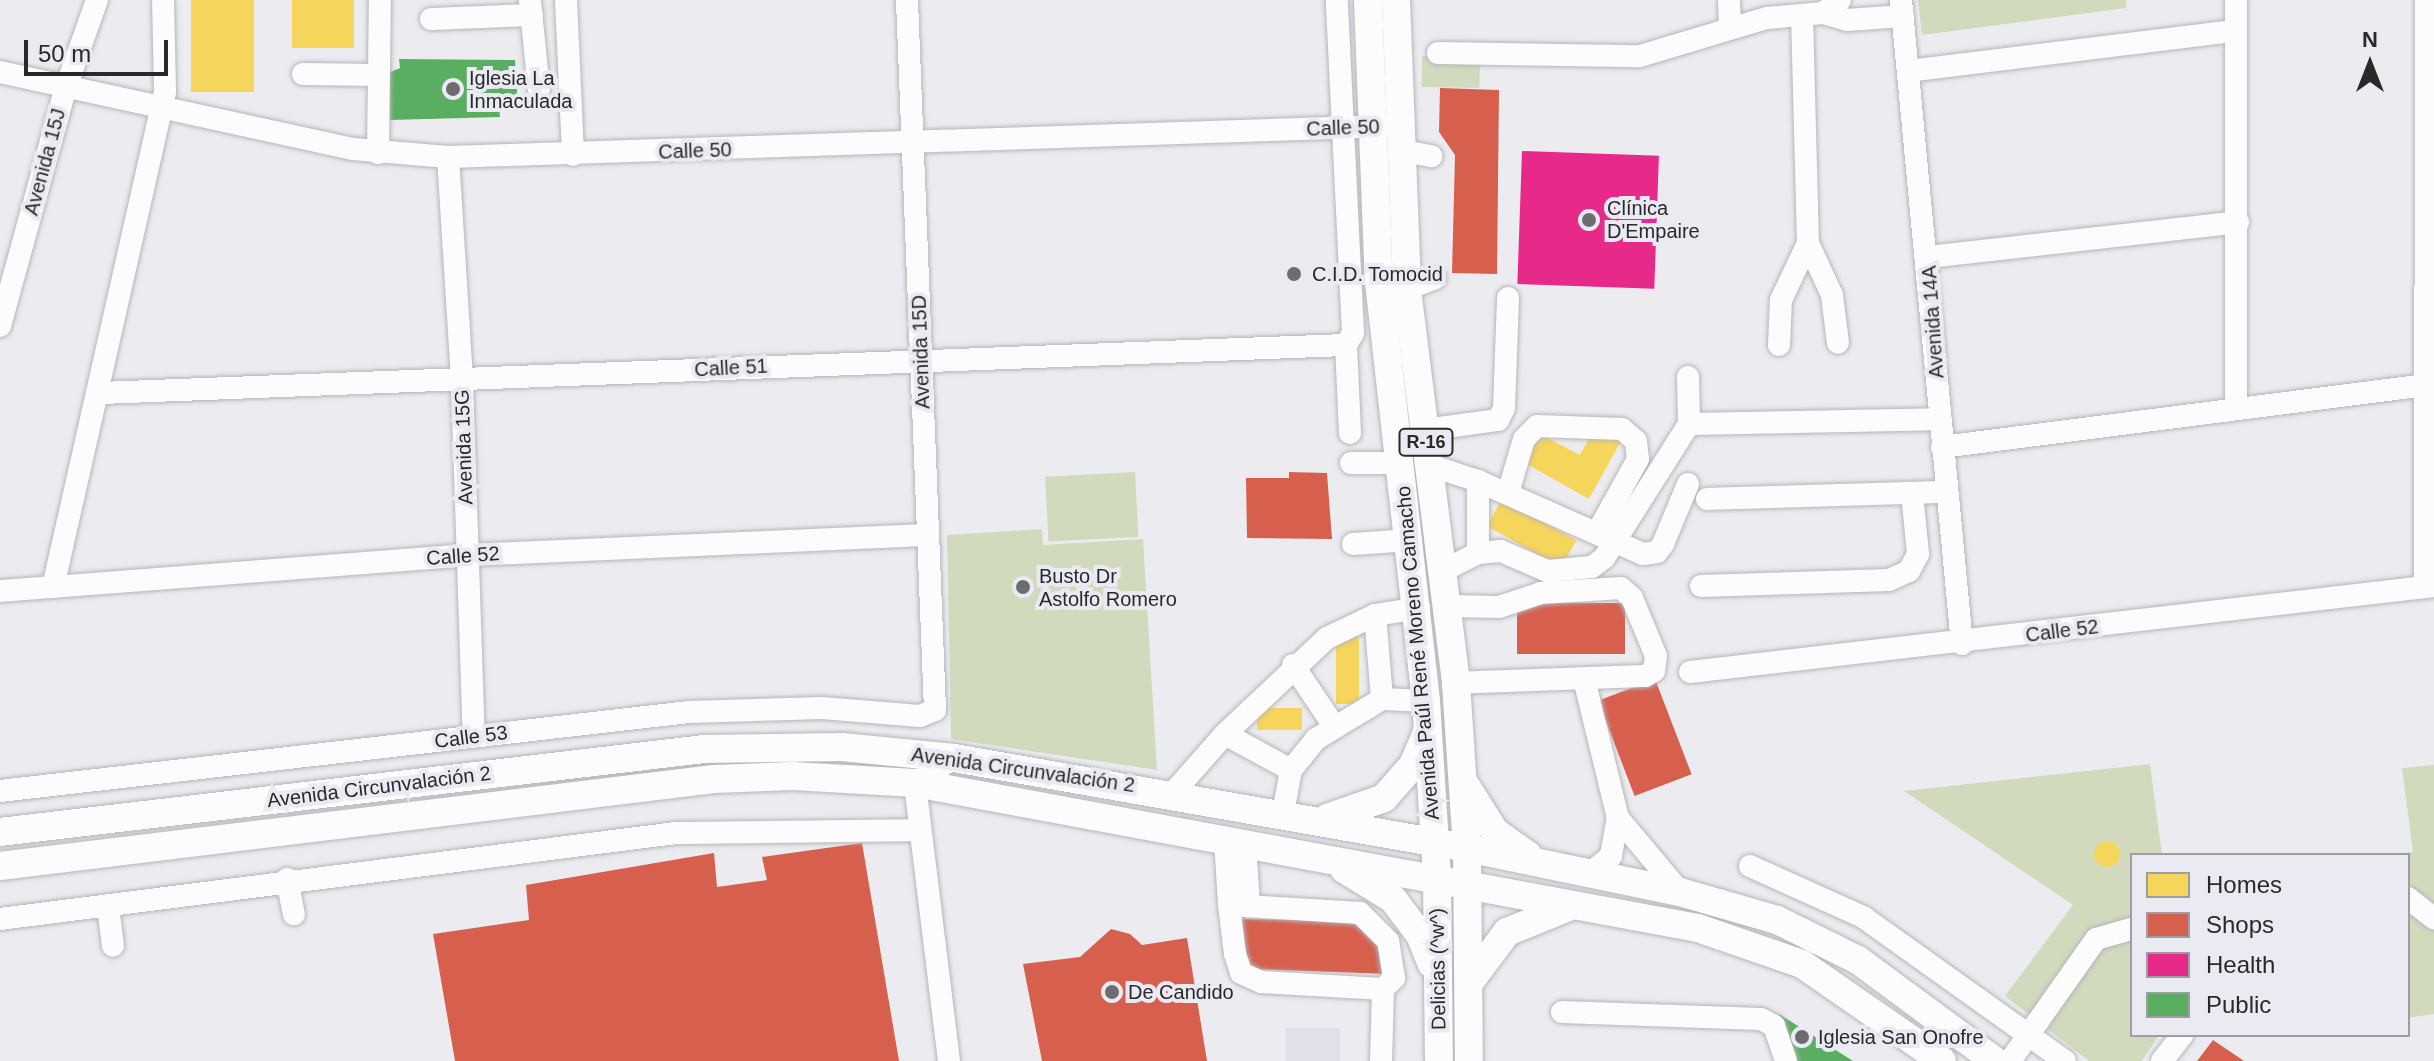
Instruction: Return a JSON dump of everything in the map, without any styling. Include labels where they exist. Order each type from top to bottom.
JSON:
[{"type":"main road","name":"Avenida Paúl René Moreno Camacho","points":[[1368,0],[1390,134],[1425,430],[1415,464],[1411,540],[1419,608],[1437,876]]},
{"type":"main road","name":"Avenida Paúl René Moreno Camacho","points":[[1396,0],[1379,282],[1415,464],[1444,570],[1456,683],[1468,883]]},
{"type":"main road","points":[[1317,820],[1384,798],[1413,765],[1428,730]]},
{"type":"main road","name":"Avenida Circunvalación 2","points":[[0,832],[704,749],[842,747],[954,758],[1173,793],[1467,848],[1680,892],[1777,920],[1832,944],[1995,1061]]},
{"type":"main road","name":"Avenida Circunvalación 2","points":[[0,866],[714,779],[793,776],[915,783],[1437,876],[1698,928],[1802,964],[1942,1061]]},
{"type":"main road","points":[[1462,778],[1482,816],[1503,839],[1534,859],[1583,873]]},
{"type":"main road","points":[[1310,855],[1357,874],[1393,899],[1420,935],[1437,978]]},
{"type":"main road","name":"Delicias (^w^)","points":[[1437,876],[1439,1061]]},
{"type":"main road","name":"Delicias (^w^)","points":[[1468,883],[1469,1061]]},
{"type":"main road","points":[[1468,984],[1507,932],[1577,905]]},
{"type":"street","name":"Avenida 15J","points":[[0,326],[66,87],[97,0]]},
{"type":"street","points":[[53,587],[101,393],[161,111],[163,0]]},
{"type":"street","points":[[378,153],[380,0]]},
{"type":"street","points":[[566,0],[573,155]]},
{"type":"street","name":"Avenida 15D","points":[[907,0],[927,535],[937,704]]},
{"type":"street","points":[[1337,0],[1350,433]]},
{"type":"street","points":[[1729,0],[1730,25]]},
{"type":"street","points":[[2236,0],[2236,408]]},
{"type":"street","points":[[2426,0],[2430,586]]},
{"type":"street","points":[[431,19],[531,8],[539,89]]},
{"type":"street","points":[[1779,345],[1781,300],[1808,243],[1819,8]]},
{"type":"street","points":[[1438,53],[1640,56],[1730,25],[1819,8],[1847,20],[1902,8]]},
{"type":"street","name":"Avenida 14A","points":[[1902,8],[1928,257],[1942,447],[1962,644]]},
{"type":"street","points":[[1908,71],[2236,31]]},
{"type":"street","name":"Calle 50","points":[[0,72],[161,111],[378,153],[448,157],[573,155],[1341,128],[1390,134],[1431,156]]},
{"type":"street","points":[[303,74],[378,75]]},
{"type":"street","name":"Avenida 15G","points":[[448,157],[462,382],[474,737]]},
{"type":"street","points":[[1928,257],[2238,222]]},
{"type":"street","points":[[1808,243],[1832,295],[1838,343]]},
{"type":"street","points":[[1407,289],[1435,278]]},
{"type":"street","points":[[1425,430],[1498,420],[1504,408],[1508,298]]},
{"type":"street","name":"Calle 51","points":[[101,393],[462,382],[1349,339]]},
{"type":"street","points":[[1606,537],[1689,424],[1688,377]]},
{"type":"street","points":[[1942,447],[2429,384]]},
{"type":"street","points":[[1689,424],[1940,419]]},
{"type":"street","points":[[1444,570],[1478,553],[1501,551],[1547,571],[1582,570],[1604,558],[1606,537],[1638,459],[1636,441],[1622,429],[1537,426],[1524,439],[1508,493]]},
{"type":"street","points":[[1351,463],[1415,464],[1478,481],[1643,554],[1657,552],[1688,484]]},
{"type":"street","points":[[1478,481],[1478,553]]},
{"type":"street","points":[[1707,499],[1946,492]]},
{"type":"street","points":[[1701,586],[1889,580],[1909,571],[1918,554],[1912,493]]},
{"type":"street","name":"Calle 52","points":[[0,591],[468,555],[927,535]]},
{"type":"street","points":[[1353,544],[1411,540]]},
{"type":"street","points":[[1448,606],[1499,607],[1561,590],[1614,586],[1628,592],[1656,656],[1654,671],[1584,679],[1456,683]]},
{"type":"street","name":"Calle 52","points":[[1690,672],[1962,644],[2430,586]]},
{"type":"street","points":[[1173,793],[1225,734],[1293,665],[1327,638],[1375,615],[1419,608]]},
{"type":"street","points":[[1375,615],[1382,699]]},
{"type":"street","points":[[1293,665],[1334,726]]},
{"type":"street","points":[[1583,873],[1611,856],[1618,818],[1584,679]]},
{"type":"street","points":[[1283,813],[1291,770],[1300,755],[1334,726],[1382,699],[1426,701]]},
{"type":"street","name":"Calle 53","points":[[0,791],[751,708],[920,716],[937,704]]},
{"type":"street","points":[[1225,734],[1291,770]]},
{"type":"street","points":[[949,1061],[918,830],[915,783],[954,758]]},
{"type":"street","points":[[1618,818],[1680,892]]},
{"type":"street","points":[[0,919],[287,879],[676,833],[918,830]]},
{"type":"street","points":[[1235,841],[1239,905],[1237,965],[1250,980],[1383,989]]},
{"type":"street","points":[[1750,866],[1863,917],[2065,1061]]},
{"type":"street","points":[[287,879],[294,914]]},
{"type":"street","points":[[2410,900],[2434,918]]},
{"type":"street","points":[[1239,905],[1350,911],[1368,918],[1393,952],[1394,978],[1383,989],[1381,1061]]},
{"type":"street","points":[[108,906],[113,946]]},
{"type":"street","points":[[2010,1061],[2096,939],[2130,930]]},
{"type":"street","points":[[1562,1012],[1761,1019],[1774,1026],[1786,1061]]},
{"type":"street","points":[[2162,1061],[2180,1037]]},
{"type":"shaded area","points":[[1286,1028],[1340,1028],[1340,1061],[1286,1061]]},
{"type":"green space","points":[[1918,0],[2126,0],[2126,8],[1922,35]]},
{"type":"green space","points":[[1422,56],[1480,57],[1479,88],[1421,87]]},
{"type":"green space","points":[[1135,472],[1138,537],[1049,542],[1045,477]]},
{"type":"green space","points":[[1042,529],[1043,545],[1143,539],[1157,770],[951,739],[947,535]]},
{"type":"green space","points":[[2150,764],[2162,853],[2130,853],[2130,1037],[2158,1037],[2142,1061],[2089,1061],[2005,996],[2073,905],[1904,791]]},
{"type":"green space","points":[[2434,765],[2434,1014],[2410,1018],[2410,853],[2405,853],[2413,852],[2402,768]]},
{"type":"building: Homes","points":[[191,0],[254,0],[254,92],[191,92]]},
{"type":"building: Homes","points":[[292,0],[354,0],[354,48],[292,48]]},
{"type":"building: Homes","points":[[1595,427],[1622,439],[1589,499],[1523,462],[1536,432],[1580,455]]},
{"type":"building: Homes","points":[[1502,499],[1576,540],[1561,567],[1487,526]]},
{"type":"building: Homes","points":[[1336,637],[1359,637],[1359,704],[1336,704]]},
{"type":"building: Homes","points":[[1257,708],[1302,708],[1302,730],[1257,730]]},
{"type":"building: Homes","points":[[2107,841],[2116,845],[2120,854],[2116,863],[2107,867],[2098,863],[2094,854],[2098,845]]},
{"type":"building: Shops","points":[[1440,88],[1499,90],[1497,274],[1452,273],[1455,155],[1439,132]]},
{"type":"building: Shops","points":[[1289,472],[1327,473],[1332,539],[1247,538],[1246,478],[1289,478]]},
{"type":"building: Shops","points":[[1517,603],[1625,603],[1625,654],[1517,654]]},
{"type":"building: Shops","points":[[1655,679],[1692,774],[1635,796],[1598,701]]},
{"type":"building: Shops","points":[[862,843],[899,1061],[455,1061],[433,934],[529,920],[526,885],[714,853],[717,887],[767,880],[762,857]]},
{"type":"building: Shops","points":[[1238,921],[1360,921],[1374,928],[1388,974],[1249,969],[1249,958],[1236,958]]},
{"type":"building: Shops","name":"De Candido","points":[[1111,929],[1130,934],[1142,945],[1187,938],[1207,1061],[1042,1061],[1023,964],[1080,957]]},
{"type":"building: Shops","points":[[2213,1040],[2244,1061],[2197,1061]]},
{"type":"building: Health","name":"Clínica D'Empaire","points":[[1522,151],[1659,156],[1654,289],[1517,284]]},
{"type":"building: Public","name":"Iglesia La Inmaculada","points":[[399,59],[515,60],[518,106],[499,106],[500,117],[389,120],[388,73],[400,68]]},
{"type":"building: Public","name":"Iglesia San Onofre","points":[[1779,1014],[1853,1061],[1795,1061]]},
{"type":"place","name":"Iglesia La Inmaculada","points":[[453,89]]},
{"type":"place","name":"Clínica D'Empaire","points":[[1589,220]]},
{"type":"place","name":"C.I.D. Tomocid","points":[[1294,274]]},
{"type":"place","name":"Busto Dr Astolfo Romero","points":[[1023,587]]},
{"type":"place","name":"De Candido","points":[[1112,992]]},
{"type":"place","name":"Iglesia San Onofre","points":[[1802,1037]]}]
